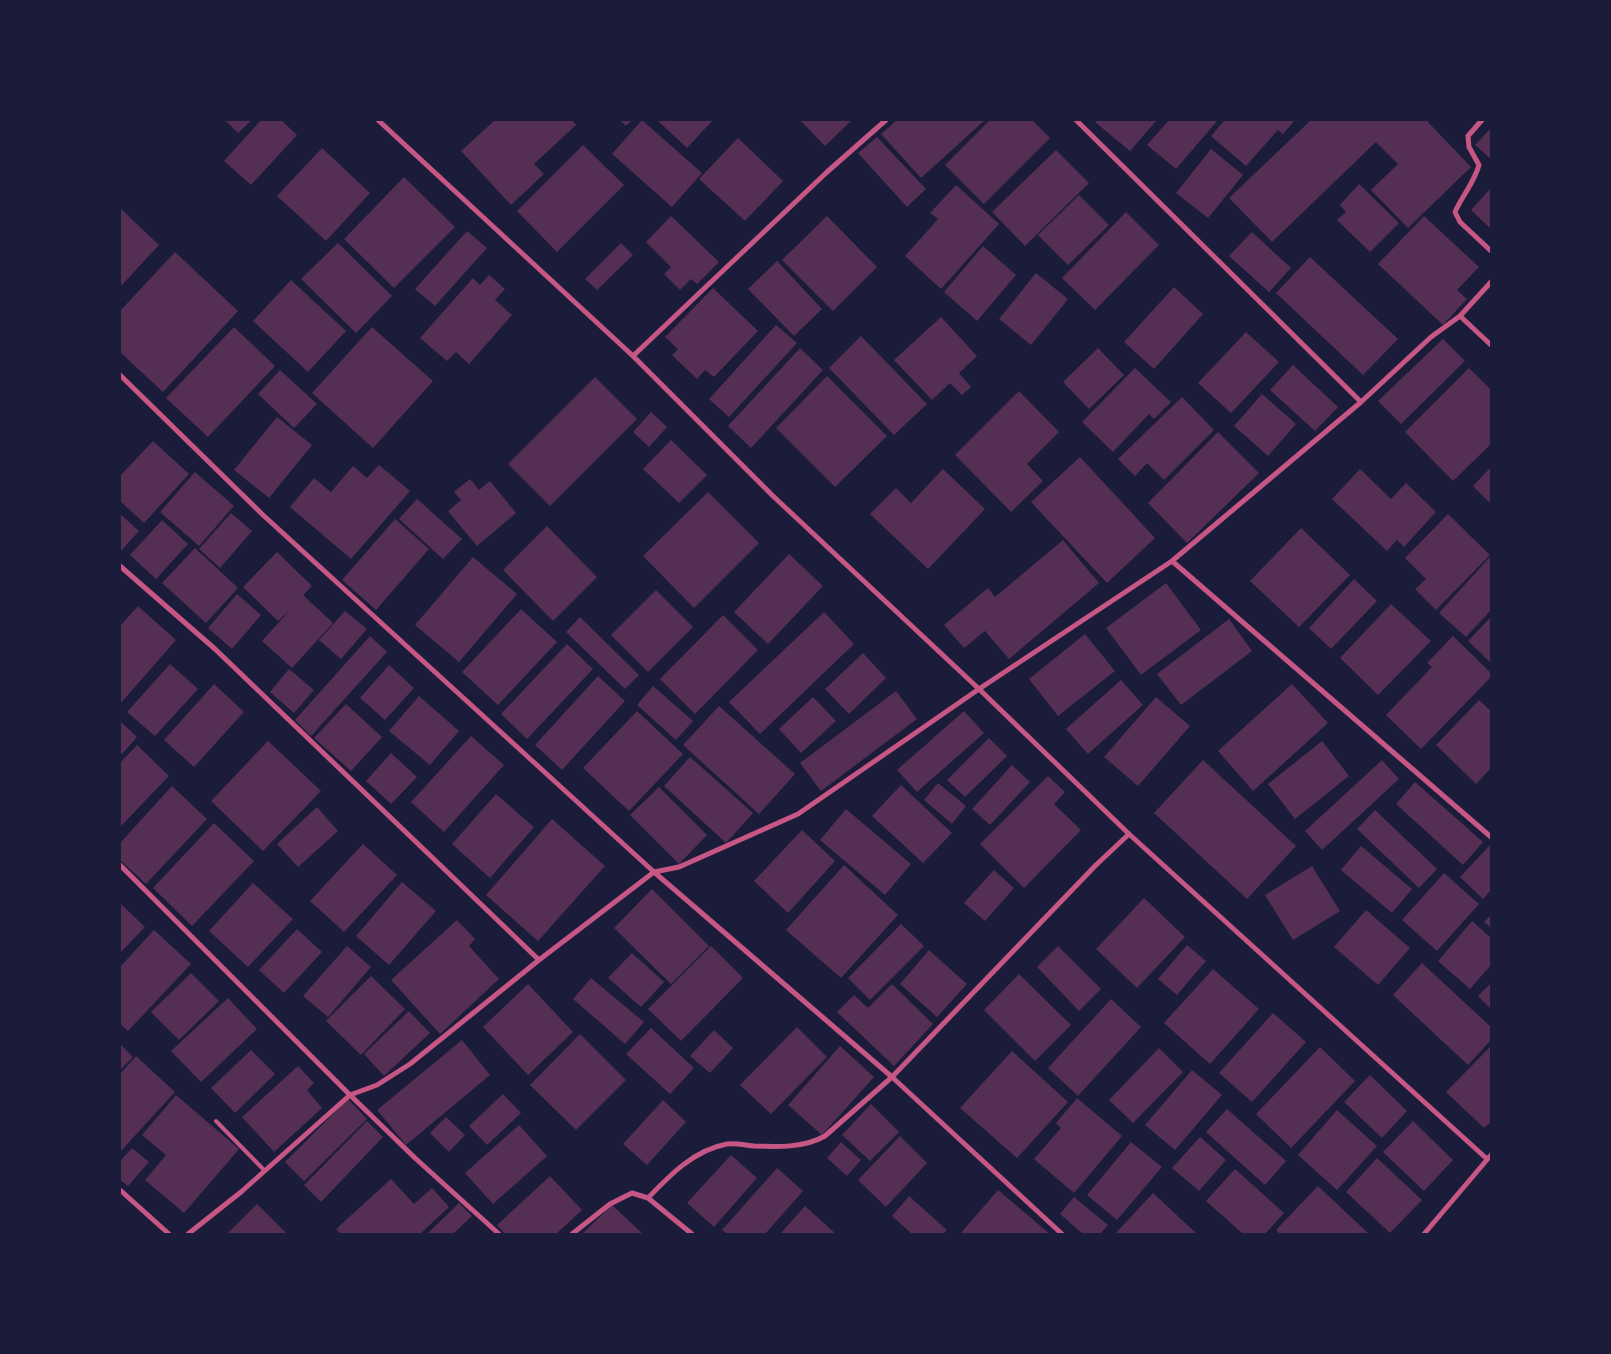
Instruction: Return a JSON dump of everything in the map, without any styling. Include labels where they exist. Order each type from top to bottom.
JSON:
[{"type":"street","points":[[378,120],[633,356],[773,496],[979,689],[1129,834],[1489,1157],[1424,1234]]},
{"type":"street","points":[[633,356],[827,172],[886,120]]},
{"type":"street","points":[[1076,120],[1361,402]]},
{"type":"street","points":[[1482,120],[1468,136],[1469,148],[1479,165],[1475,178],[1460,200],[1455,212],[1460,222],[1491,251]]},
{"type":"street","points":[[188,1234],[264,1172],[350,1095],[377,1085],[410,1064],[539,960],[654,872],[679,867],[798,814],[979,689],[1172,561],[1361,402],[1432,337],[1460,316],[1491,282]]},
{"type":"street","points":[[1460,316],[1491,346]]},
{"type":"street","points":[[120,375],[262,515],[654,872],[892,1077],[1062,1234]]},
{"type":"street","points":[[1172,561],[1491,837]]},
{"type":"street","points":[[120,566],[215,648],[539,960]]},
{"type":"street","points":[[648,1198],[671,1173],[706,1149],[728,1144],[792,1146],[816,1142],[825,1136],[892,1077],[1096,865],[1129,834]]},
{"type":"street","points":[[120,866],[414,1158],[499,1234]]},
{"type":"street","points":[[120,1190],[169,1234]]},
{"type":"street","points":[[572,1234],[610,1204],[632,1193],[648,1198],[692,1234]]},
{"type":"lane","points":[[216,1121],[264,1172]]},
{"type":"building","points":[[225,120],[252,120],[238,133]]},
{"type":"building","points":[[261,120],[281,120],[297,135],[251,185],[224,161]]},
{"type":"building","points":[[495,120],[572,120],[576,125],[534,164],[544,174],[511,205],[461,151]]},
{"type":"building","points":[[620,120],[632,120],[626,126]]},
{"type":"building","points":[[642,120],[702,173],[672,207],[612,154]]},
{"type":"building","points":[[657,120],[713,120],[687,148]]},
{"type":"building","points":[[800,120],[852,120],[825,146]]},
{"type":"building","points":[[897,120],[985,120],[921,178],[881,134]]},
{"type":"building","points":[[990,120],[1032,120],[1050,138],[984,204],[945,165]]},
{"type":"building","points":[[1097,120],[1157,120],[1130,151],[1095,122]]},
{"type":"building","points":[[1169,120],[1218,120],[1176,169],[1147,145]]},
{"type":"building","points":[[1225,120],[1295,120],[1283,134],[1278,130],[1246,166],[1211,136]]},
{"type":"building","points":[[1311,120],[1426,120],[1471,167],[1408,228],[1371,190],[1398,164],[1376,142],[1272,242],[1229,198]]},
{"type":"building","points":[[1491,128],[1491,159],[1475,145]]},
{"type":"building","points":[[877,137],[926,189],[907,207],[858,153]]},
{"type":"building","points":[[738,138],[783,181],[745,221],[699,179]]},
{"type":"building","points":[[583,145],[624,185],[557,252],[517,211]]},
{"type":"building","points":[[322,148],[370,193],[326,241],[277,196]]},
{"type":"building","points":[[1211,149],[1243,175],[1208,218],[1176,193]]},
{"type":"building","points":[[1056,150],[1089,183],[1025,246],[992,212]]},
{"type":"building","points":[[404,177],[455,227],[394,288],[344,239]]},
{"type":"building","points":[[1359,184],[1399,223],[1370,252],[1337,220],[1346,212],[1340,205]]},
{"type":"building","points":[[956,185],[999,224],[941,289],[905,256],[938,219],[930,213]]},
{"type":"building","points":[[1491,188],[1491,229],[1471,210]]},
{"type":"building","points":[[1079,195],[1109,225],[1068,265],[1038,235]]},
{"type":"building","points":[[120,208],[159,245],[120,287]]},
{"type":"building","points":[[1126,212],[1159,245],[1095,310],[1062,278]]},
{"type":"building","points":[[671,216],[719,262],[697,284],[691,279],[680,290],[664,274],[671,267],[646,242]]},
{"type":"building","points":[[827,216],[877,267],[833,311],[782,260]]},
{"type":"building","points":[[1424,216],[1479,267],[1457,290],[1467,299],[1443,325],[1378,264]]},
{"type":"building","points":[[467,231],[487,248],[435,306],[415,289]]},
{"type":"building","points":[[1252,232],[1291,268],[1269,292],[1229,256]]},
{"type":"building","points":[[338,243],[392,296],[356,333],[301,279]]},
{"type":"building","points":[[621,243],[633,255],[597,290],[585,279]]},
{"type":"building","points":[[983,246],[1016,275],[977,321],[944,292]]},
{"type":"building","points":[[175,252],[238,311],[163,392],[120,352],[120,311]]},
{"type":"building","points":[[1310,257],[1398,339],[1363,375],[1276,293]]},
{"type":"building","points":[[777,261],[822,309],[794,336],[748,289]]},
{"type":"building","points":[[1036,273],[1068,299],[1031,345],[999,319]]},
{"type":"building","points":[[489,275],[505,289],[495,300],[512,315],[469,364],[456,352],[447,361],[420,338],[473,278],[480,285]]},
{"type":"building","points":[[291,280],[346,331],[308,372],[253,321]]},
{"type":"building","points":[[1174,287],[1203,314],[1154,369],[1124,342]]},
{"type":"building","points":[[713,288],[758,331],[714,377],[705,370],[697,379],[672,355],[678,349],[665,337]]},
{"type":"building","points":[[941,317],[977,356],[959,373],[971,387],[962,395],[950,383],[932,400],[894,360]]},
{"type":"building","points":[[776,325],[797,343],[729,417],[709,399]]},
{"type":"building","points":[[234,327],[275,366],[208,437],[166,398]]},
{"type":"building","points":[[372,327],[433,381],[373,448],[312,393]]},
{"type":"building","points":[[1246,332],[1279,362],[1231,413],[1198,383]]},
{"type":"building","points":[[861,336],[927,404],[894,435],[829,368]]},
{"type":"building","points":[[1443,339],[1465,361],[1401,424],[1378,401]]},
{"type":"building","points":[[800,348],[823,370],[751,448],[728,426]]},
{"type":"building","points":[[1098,348],[1124,375],[1089,409],[1063,382]]},
{"type":"building","points":[[1293,365],[1338,407],[1315,431],[1270,390]]},
{"type":"building","points":[[1135,368],[1171,402],[1154,419],[1149,414],[1113,452],[1082,422]]},
{"type":"building","points":[[1469,368],[1491,390],[1491,444],[1453,481],[1405,432]]},
{"type":"building","points":[[280,370],[317,404],[294,428],[258,394]]},
{"type":"building","points":[[827,376],[887,436],[835,487],[776,428]]},
{"type":"building","points":[[595,377],[637,419],[550,506],[508,464]]},
{"type":"building","points":[[1019,391],[1059,432],[1027,464],[1043,481],[1011,512],[955,455]]},
{"type":"building","points":[[1262,394],[1296,424],[1268,456],[1234,426]]},
{"type":"building","points":[[1182,397],[1214,430],[1164,480],[1147,463],[1135,476],[1118,459]]},
{"type":"building","points":[[651,412],[667,427],[649,447],[633,432]]},
{"type":"building","points":[[277,417],[312,445],[269,498],[234,470]]},
{"type":"building","points":[[1218,432],[1259,473],[1187,543],[1148,503]]},
{"type":"building","points":[[671,440],[707,475],[679,503],[643,469]]},
{"type":"building","points":[[153,441],[189,474],[144,523],[120,501],[120,476]]},
{"type":"building","points":[[1080,457],[1155,538],[1107,583],[1031,502]]},
{"type":"building","points":[[379,465],[410,491],[351,559],[290,507],[314,478],[331,492],[353,466],[367,478]]},
{"type":"building","points":[[1491,467],[1491,504],[1473,486]]},
{"type":"building","points":[[943,469],[985,509],[928,569],[870,514],[896,488],[911,503]]},
{"type":"building","points":[[1360,469],[1391,499],[1406,483],[1436,512],[1404,547],[1397,540],[1387,551],[1332,499]]},
{"type":"building","points":[[195,472],[234,506],[199,546],[160,512]]},
{"type":"building","points":[[470,479],[479,490],[490,481],[516,513],[477,546],[448,511],[461,500],[454,492]]},
{"type":"building","points":[[708,492],[759,543],[694,608],[643,556]]},
{"type":"building","points":[[417,499],[462,539],[443,559],[399,519]]},
{"type":"building","points":[[231,513],[252,531],[220,568],[199,549]]},
{"type":"building","points":[[120,514],[139,531],[120,552]]},
{"type":"building","points":[[1448,514],[1490,555],[1436,610],[1415,589],[1426,579],[1405,558]]},
{"type":"building","points":[[395,519],[429,549],[376,610],[342,580]]},
{"type":"building","points":[[162,520],[188,544],[156,579],[130,555]]},
{"type":"building","points":[[547,526],[597,577],[553,621],[503,570]]},
{"type":"building","points":[[1301,528],[1350,575],[1299,627],[1250,581]]},
{"type":"building","points":[[1063,540],[1099,583],[1009,659],[985,631],[964,648],[944,625],[988,588],[995,597]]},
{"type":"building","points":[[195,548],[238,588],[206,623],[162,583]]},
{"type":"building","points":[[277,552],[312,586],[303,595],[333,623],[292,668],[262,641],[290,610],[278,621],[243,587]]},
{"type":"building","points":[[789,554],[823,586],[768,644],[734,612]]},
{"type":"building","points":[[473,557],[517,594],[459,662],[415,625]]},
{"type":"building","points":[[1489,558],[1491,560],[1491,610],[1466,637],[1439,613]]},
{"type":"building","points":[[1354,579],[1377,601],[1331,649],[1309,628]]},
{"type":"building","points":[[1166,583],[1201,630],[1141,675],[1106,628]]},
{"type":"building","points":[[656,590],[693,627],[648,672],[611,635]]},
{"type":"building","points":[[237,594],[261,615],[232,649],[208,628]]},
{"type":"building","points":[[1391,604],[1431,641],[1378,695],[1340,658]]},
{"type":"building","points":[[138,606],[176,640],[120,704],[120,626]]},
{"type":"building","points":[[521,609],[557,642],[498,705],[462,672]]},
{"type":"building","points":[[345,611],[367,629],[341,659],[319,640]]},
{"type":"building","points":[[824,612],[854,644],[760,734],[729,702]]},
{"type":"building","points":[[723,615],[758,650],[695,714],[660,679]]},
{"type":"building","points":[[580,617],[639,675],[625,689],[566,632]]},
{"type":"building","points":[[1491,617],[1491,663],[1468,641]]},
{"type":"building","points":[[1229,619],[1252,651],[1181,705],[1157,674]]},
{"type":"building","points":[[1085,634],[1115,671],[1058,716],[1029,679]]},
{"type":"building","points":[[370,636],[387,652],[311,736],[295,720]]},
{"type":"building","points":[[1453,636],[1491,673],[1491,677],[1421,749],[1386,715],[1432,667],[1427,663]]},
{"type":"building","points":[[567,644],[593,669],[527,739],[501,714]]},
{"type":"building","points":[[863,653],[886,678],[849,714],[825,689]]},
{"type":"building","points":[[170,664],[198,689],[155,736],[127,712]]},
{"type":"building","points":[[389,665],[414,688],[385,720],[360,698]]},
{"type":"building","points":[[289,669],[314,690],[294,713],[270,692]]},
{"type":"building","points":[[598,676],[625,701],[562,770],[535,745]]},
{"type":"building","points":[[1121,680],[1143,705],[1088,754],[1066,729]]},
{"type":"building","points":[[214,684],[244,712],[194,767],[164,740]]},
{"type":"building","points":[[1292,684],[1328,723],[1253,791],[1218,751]]},
{"type":"building","points":[[653,686],[693,721],[676,740],[637,705]]},
{"type":"building","points":[[896,691],[917,719],[821,791],[800,763]]},
{"type":"building","points":[[419,696],[459,731],[430,765],[389,731]]},
{"type":"building","points":[[813,697],[836,721],[801,753],[779,729]]},
{"type":"building","points":[[1156,697],[1190,726],[1138,786],[1104,757]]},
{"type":"building","points":[[1479,700],[1491,711],[1491,768],[1476,784],[1436,745]]},
{"type":"building","points":[[346,704],[382,737],[351,771],[314,738]]},
{"type":"building","points":[[719,706],[795,774],[759,814],[683,745]]},
{"type":"building","points":[[637,711],[683,754],[629,811],[583,768]]},
{"type":"building","points":[[964,711],[984,733],[917,792],[897,770]]},
{"type":"building","points":[[120,721],[137,737],[122,754],[120,753]]},
{"type":"building","points":[[471,736],[504,765],[444,832],[411,802]]},
{"type":"building","points":[[989,738],[1007,756],[965,797],[947,780]]},
{"type":"building","points":[[268,741],[321,791],[263,851],[211,801]]},
{"type":"building","points":[[1322,741],[1349,776],[1295,819],[1268,784]]},
{"type":"building","points":[[137,745],[169,776],[120,827],[120,763]]},
{"type":"building","points":[[391,753],[417,777],[391,804],[366,781]]},
{"type":"building","points":[[690,757],[753,813],[726,843],[664,786]]},
{"type":"building","points":[[1203,760],[1296,846],[1247,899],[1154,813]]},
{"type":"building","points":[[1382,760],[1399,779],[1322,850],[1305,831]]},
{"type":"building","points":[[1012,765],[1030,782],[990,825],[972,809]]},
{"type":"building","points":[[1048,776],[1065,792],[1054,804],[1081,830],[1024,888],[980,844]]},
{"type":"building","points":[[1415,782],[1483,842],[1463,865],[1396,804]]},
{"type":"building","points":[[938,783],[966,806],[952,824],[924,800]]},
{"type":"building","points":[[901,785],[952,833],[923,863],[872,816]]},
{"type":"building","points":[[172,786],[207,819],[146,884],[120,860],[120,843]]},
{"type":"building","points":[[659,787],[707,835],[679,864],[630,815]]},
{"type":"building","points":[[496,794],[534,827],[490,878],[452,844]]},
{"type":"building","points":[[317,807],[338,831],[298,867],[277,844]]},
{"type":"building","points":[[846,809],[911,864],[885,895],[820,840]]},
{"type":"building","points":[[1375,810],[1437,869],[1419,888],[1357,829]]},
{"type":"building","points":[[552,819],[605,866],[538,941],[486,895]]},
{"type":"building","points":[[214,823],[254,861],[192,926],[153,888]]},
{"type":"building","points":[[802,830],[835,861],[788,913],[754,881]]},
{"type":"building","points":[[363,844],[397,875],[344,932],[310,901]]},
{"type":"building","points":[[1491,844],[1491,890],[1483,899],[1460,877]]},
{"type":"building","points":[[1361,846],[1412,889],[1392,913],[1341,870]]},
{"type":"building","points":[[844,865],[898,915],[841,978],[786,930]]},
{"type":"building","points":[[1312,866],[1340,911],[1293,940],[1265,895]]},
{"type":"building","points":[[994,870],[1014,888],[985,921],[964,903]]},
{"type":"building","points":[[1444,873],[1479,904],[1437,951],[1402,920]]},
{"type":"building","points":[[402,882],[436,911],[389,965],[356,936]]},
{"type":"building","points":[[253,883],[293,919],[248,967],[209,931]]},
{"type":"building","points":[[652,889],[709,946],[671,984],[614,928]]},
{"type":"building","points":[[1144,898],[1185,937],[1137,988],[1096,949]]},
{"type":"building","points":[[120,903],[145,927],[120,953]]},
{"type":"building","points":[[1366,910],[1410,948],[1378,985],[1334,947]]},
{"type":"building","points":[[1491,915],[1491,928],[1484,922]]},
{"type":"building","points":[[457,920],[475,939],[469,946],[499,979],[440,1034],[391,980]]},
{"type":"building","points":[[1472,921],[1491,938],[1491,965],[1470,989],[1438,961]]},
{"type":"building","points":[[901,924],[924,946],[870,1000],[848,978]]},
{"type":"building","points":[[297,929],[322,952],[284,993],[259,970]]},
{"type":"building","points":[[154,930],[191,964],[128,1031],[120,1024],[120,967]]},
{"type":"building","points":[[1187,945],[1206,961],[1177,995],[1158,979]]},
{"type":"building","points":[[347,946],[371,967],[328,1017],[303,996]]},
{"type":"building","points":[[711,946],[743,978],[681,1041],[648,1009]]},
{"type":"building","points":[[1058,946],[1101,989],[1079,1011],[1037,967]]},
{"type":"building","points":[[929,950],[967,984],[937,1017],[900,984]]},
{"type":"building","points":[[632,953],[664,982],[641,1007],[608,978]]},
{"type":"building","points":[[1422,963],[1491,1027],[1491,1040],[1468,1065],[1393,995]]},
{"type":"building","points":[[1213,969],[1259,1009],[1210,1064],[1164,1023]]},
{"type":"building","points":[[191,973],[219,1001],[179,1040],[151,1012]]},
{"type":"building","points":[[1019,974],[1071,1025],[1035,1061],[984,1010]]},
{"type":"building","points":[[371,976],[405,1009],[361,1055],[326,1021]]},
{"type":"building","points":[[591,978],[644,1022],[625,1044],[573,999]]},
{"type":"building","points":[[1491,983],[1491,1009],[1478,996]]},
{"type":"building","points":[[528,984],[573,1032],[528,1075],[483,1027]]},
{"type":"building","points":[[892,984],[933,1024],[894,1066],[837,1012],[854,995],[868,1008]]},
{"type":"building","points":[[228,998],[257,1029],[201,1082],[171,1051]]},
{"type":"building","points":[[1111,999],[1141,1027],[1078,1096],[1048,1068]]},
{"type":"building","points":[[409,1011],[430,1033],[384,1076],[364,1054]]},
{"type":"building","points":[[1273,1013],[1306,1042],[1252,1102],[1219,1073]]},
{"type":"building","points":[[797,1027],[827,1057],[771,1114],[740,1085]]},
{"type":"building","points":[[651,1028],[694,1068],[670,1094],[626,1054]]},
{"type":"building","points":[[714,1030],[733,1048],[710,1073],[690,1056]]},
{"type":"building","points":[[580,1034],[626,1080],[576,1130],[530,1085]]},
{"type":"building","points":[[462,1040],[490,1075],[406,1145],[377,1110]]},
{"type":"building","points":[[120,1044],[133,1057],[120,1070]]},
{"type":"building","points":[[840,1046],[874,1077],[822,1135],[788,1105]]},
{"type":"building","points":[[1491,1046],[1491,1122],[1484,1128],[1446,1092]]},
{"type":"building","points":[[1320,1047],[1355,1081],[1291,1148],[1256,1114]]},
{"type":"building","points":[[1159,1048],[1183,1072],[1133,1123],[1109,1100]]},
{"type":"building","points":[[251,1050],[275,1074],[235,1113],[211,1088]]},
{"type":"building","points":[[1012,1051],[1068,1102],[1017,1158],[960,1108]]},
{"type":"building","points":[[136,1056],[175,1092],[120,1152],[120,1074]]},
{"type":"building","points":[[298,1066],[314,1083],[307,1090],[322,1108],[274,1152],[242,1117]]},
{"type":"building","points":[[1192,1070],[1222,1095],[1175,1150],[1145,1125]]},
{"type":"building","points":[[1370,1075],[1407,1111],[1382,1138],[1344,1102]]},
{"type":"building","points":[[503,1094],[521,1113],[487,1145],[469,1126]]},
{"type":"building","points":[[176,1095],[239,1149],[184,1213],[145,1180],[166,1155],[142,1135]]},
{"type":"building","points":[[1077,1098],[1122,1136],[1074,1193],[1034,1159],[1061,1128],[1056,1123]]},
{"type":"building","points":[[348,1099],[367,1119],[304,1181],[285,1162]]},
{"type":"building","points":[[663,1100],[686,1122],[647,1165],[623,1144]]},
{"type":"building","points":[[871,1104],[899,1132],[870,1161],[842,1135]]},
{"type":"building","points":[[1227,1109],[1286,1161],[1265,1185],[1206,1132]]},
{"type":"building","points":[[1337,1110],[1377,1146],[1337,1190],[1298,1155]]},
{"type":"building","points":[[446,1117],[465,1135],[449,1152],[430,1133]]},
{"type":"building","points":[[367,1121],[383,1137],[321,1202],[304,1185]]},
{"type":"building","points":[[1413,1121],[1453,1160],[1424,1191],[1383,1152]]},
{"type":"building","points":[[519,1125],[547,1156],[493,1204],[465,1173]]},
{"type":"building","points":[[900,1136],[927,1163],[886,1207],[858,1180]]},
{"type":"building","points":[[1200,1137],[1226,1160],[1199,1191],[1172,1168]]},
{"type":"building","points":[[841,1142],[861,1160],[847,1176],[827,1158]]},
{"type":"building","points":[[1131,1142],[1162,1167],[1117,1220],[1087,1195]]},
{"type":"building","points":[[132,1148],[149,1162],[128,1186],[120,1180],[120,1161]]},
{"type":"building","points":[[731,1155],[757,1178],[714,1227],[687,1203]]},
{"type":"building","points":[[1377,1158],[1422,1200],[1390,1233],[1346,1192]]},
{"type":"building","points":[[777,1168],[803,1191],[765,1234],[727,1234],[722,1230]]},
{"type":"building","points":[[1235,1169],[1284,1213],[1265,1234],[1243,1234],[1206,1201]]},
{"type":"building","points":[[550,1176],[582,1210],[556,1234],[505,1234],[497,1225]]},
{"type":"building","points":[[391,1179],[414,1204],[432,1188],[449,1207],[420,1234],[341,1234],[336,1229]]},
{"type":"building","points":[[1318,1186],[1369,1234],[1280,1234],[1276,1230]]},
{"type":"building","points":[[998,1190],[1050,1234],[960,1234]]},
{"type":"building","points":[[1153,1193],[1197,1234],[1115,1234]]},
{"type":"building","points":[[909,1196],[947,1230],[943,1234],[912,1234],[892,1216]]},
{"type":"building","points":[[1074,1197],[1108,1225],[1100,1234],[1083,1234],[1060,1214]]},
{"type":"building","points":[[459,1203],[472,1216],[453,1234],[427,1234]]},
{"type":"building","points":[[257,1204],[287,1234],[227,1234]]},
{"type":"building","points":[[612,1205],[643,1234],[582,1234]]},
{"type":"building","points":[[805,1206],[836,1234],[780,1234]]}]
